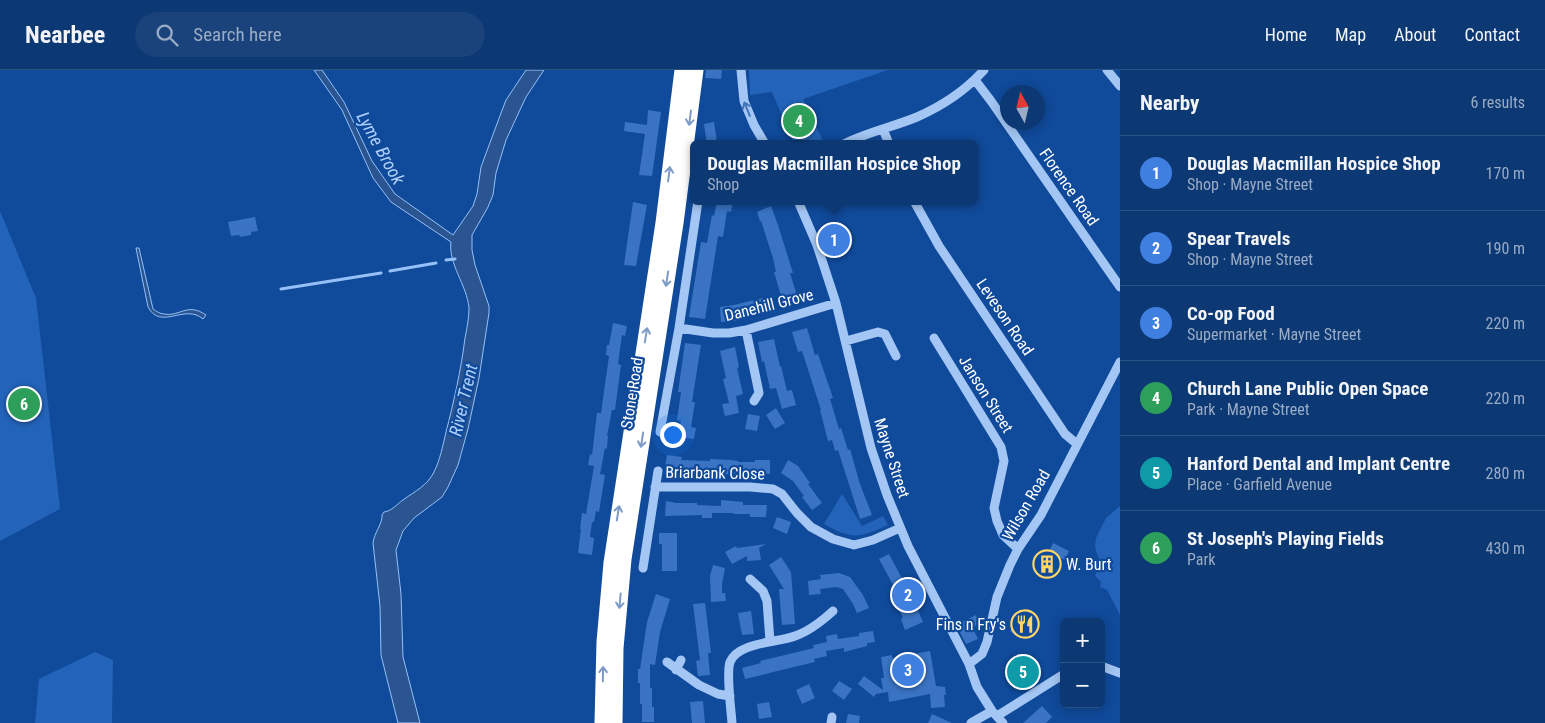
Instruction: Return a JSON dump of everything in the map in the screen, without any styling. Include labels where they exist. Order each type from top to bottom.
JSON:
[{"type":"highway","name":"Stone Road","points":[[608,723],[604,642],[610,563],[663,223],[682,70]]},
{"type":"highway","name":"Stone Road","points":[[608,723],[624,559],[676,223],[696,70]]},
{"type":"street","points":[[741,70],[744,101],[763,140]]},
{"type":"street","points":[[852,140],[917,116],[948,101],[975,80],[984,70]]},
{"type":"street","points":[[1107,70],[1120,86]]},
{"type":"street","name":"Florence Road","points":[[975,80],[1120,287]]},
{"type":"street","points":[[883,128],[888,140]]},
{"type":"street","points":[[663,430],[697,205]]},
{"type":"street","name":"Mayne Street","points":[[800,205],[817,245],[836,303],[871,448],[887,495],[900,528],[969,664],[977,687],[997,717]]},
{"type":"street","name":"Leveson Road","points":[[916,205],[939,246],[1065,434],[1077,444]]},
{"type":"street","name":"Danehill Grove","points":[[679,328],[713,333],[729,333],[746,330],[836,303]]},
{"type":"street","points":[[746,330],[763,395],[754,401]]},
{"type":"street","points":[[846,341],[878,332],[884,334],[896,356]]},
{"type":"street","name":"Janson Street","points":[[934,338],[1001,446],[1004,461],[994,508],[997,522],[1003,534],[1018,549]]},
{"type":"street","name":"Wilson Road","points":[[969,664],[978,658],[985,649],[997,597],[1018,549],[1041,515],[1120,362]]},
{"type":"street","name":"Briarbank Close","points":[[643,568],[658,471]]},
{"type":"street","name":"Briarbank Close","points":[[655,487],[750,487],[772,489],[782,494],[811,527],[833,540],[854,545],[873,540],[900,528]]},
{"type":"street","points":[[750,579],[763,592],[767,601],[770,642]]},
{"type":"street","points":[[732,723],[728,672],[734,656],[741,650],[795,636],[815,626],[833,611]]},
{"type":"street","points":[[676,670],[681,660]]},
{"type":"street","points":[[666,662],[699,685],[718,694],[730,696]]},
{"type":"street","points":[[1105,667],[1120,673]]},
{"type":"street","points":[[971,723],[997,717],[1060,677]]},
{"type":"shaded area","points":[[749,70],[888,70],[803,99],[823,140],[792,140],[772,92],[750,95]]},
{"type":"shaded area","points":[[0,211],[36,298],[60,509],[0,541]]},
{"type":"shaded area","points":[[842,494],[862,526],[883,516],[888,525],[870,533],[849,535],[824,524]]},
{"type":"shaded area","points":[[1120,506],[1120,615],[1107,590],[1100,587],[1101,582],[1095,576],[1100,563],[1095,547],[1096,538],[1106,518]]},
{"type":"shaded area","points":[[95,652],[113,660],[112,723],[35,723],[39,679]]},
{"type":"water","name":"River Trent","points":[[314,70],[322,70],[344,102],[372,161],[395,194],[453,235],[473,206],[477,194],[481,167],[506,100],[526,70],[544,70],[526,97],[506,140],[496,173],[493,195],[472,235],[475,265],[489,306],[489,313],[479,378],[458,465],[442,497],[414,518],[403,531],[396,550],[401,594],[403,657],[420,723],[398,723],[381,655],[380,606],[373,543],[384,512],[392,509],[424,485],[431,477],[440,457],[457,385],[468,323],[468,299],[452,258],[451,242],[391,202],[373,178],[342,110]]},
{"type":"water","points":[[136,248],[139,248],[153,309],[161,313],[170,314],[189,310],[199,311],[206,315],[203,319],[189,314],[160,317],[153,314],[148,307]]},
{"type":"building","points":[[706,70],[722,70],[721,79],[705,78]]},
{"type":"building","points":[[648,110],[661,112],[652,176],[639,175],[645,134],[624,131],[625,122],[647,125]]},
{"type":"building","points":[[714,122],[717,140],[706,140],[704,124]]},
{"type":"building","points":[[633,202],[647,205],[636,266],[624,265]]},
{"type":"building","points":[[716,205],[732,205],[731,212],[727,211],[723,237],[718,236],[705,319],[689,317],[701,242],[707,243],[712,215],[714,216]]},
{"type":"building","points":[[771,206],[793,273],[790,273],[799,302],[784,306],[774,272],[776,272],[773,258],[757,212]]},
{"type":"building","points":[[255,217],[258,231],[251,232],[251,235],[231,236],[228,222]]},
{"type":"building","points":[[763,298],[766,312],[734,321],[721,322],[720,307]]},
{"type":"building","points":[[613,323],[627,326],[625,336],[622,335],[618,364],[621,365],[615,410],[612,410],[607,436],[607,449],[605,448],[600,474],[605,475],[599,512],[596,511],[594,522],[592,522],[590,537],[594,538],[592,555],[578,553],[580,529],[582,513],[586,514],[594,466],[588,465],[590,454],[592,455],[597,413],[601,413],[609,356],[606,355],[607,345],[609,345]]},
{"type":"building","points":[[807,328],[815,355],[818,354],[833,398],[830,399],[839,429],[841,428],[848,450],[850,449],[860,484],[872,515],[860,519],[838,450],[835,451],[832,440],[828,441],[821,410],[802,351],[798,352],[792,332]]},
{"type":"building","points":[[774,339],[787,391],[792,390],[796,405],[782,409],[776,388],[770,389],[758,342]]},
{"type":"building","points":[[685,343],[701,345],[692,402],[695,402],[691,427],[696,428],[694,439],[678,437],[681,421],[677,420],[681,392],[678,392]]},
{"type":"building","points":[[735,347],[739,367],[737,368],[743,394],[736,396],[739,413],[725,416],[722,404],[729,403],[723,379],[726,378],[720,351]]},
{"type":"building","points":[[776,408],[785,423],[775,429],[766,415]]},
{"type":"building","points":[[748,414],[760,416],[757,431],[745,429]]},
{"type":"building","points":[[667,455],[682,457],[681,460],[710,461],[710,459],[755,462],[755,460],[770,460],[770,474],[705,474],[668,471],[669,467],[665,467]]},
{"type":"building","points":[[788,460],[798,466],[822,503],[812,510],[793,481],[781,473]]},
{"type":"building","points":[[721,500],[743,502],[743,505],[767,505],[766,517],[750,517],[750,514],[734,513],[712,513],[712,518],[702,518],[702,515],[665,516],[666,501],[721,506]]},
{"type":"building","points":[[777,517],[791,522],[787,534],[773,528]]},
{"type":"building","points":[[659,533],[677,533],[677,571],[662,571],[662,544],[659,544]]},
{"type":"building","points":[[1053,543],[1069,551],[1065,560],[1049,552]]},
{"type":"building","points":[[766,544],[759,548],[761,560],[747,561],[747,556],[732,564],[725,552],[736,546],[737,548]]},
{"type":"building","points":[[889,554],[905,584],[911,581],[917,592],[907,597],[914,613],[918,611],[923,622],[905,630],[901,619],[903,618],[892,595],[897,592],[879,559]]},
{"type":"building","points":[[781,557],[791,572],[795,624],[782,625],[779,589],[784,589],[769,565]]},
{"type":"building","points":[[713,565],[725,568],[722,593],[725,593],[726,601],[711,602],[710,576]]},
{"type":"building","points":[[839,573],[850,577],[863,595],[869,608],[857,613],[843,589],[836,587],[820,589],[821,594],[809,595],[808,581],[821,579],[820,575]]},
{"type":"building","points":[[656,594],[670,599],[660,632],[655,665],[650,664],[650,688],[652,688],[654,722],[642,722],[638,669],[640,669],[647,622]]},
{"type":"building","points":[[705,603],[711,653],[708,653],[710,675],[698,676],[696,661],[700,660],[693,604]]},
{"type":"building","points":[[751,611],[754,634],[742,635],[738,613]]},
{"type":"building","name":"Fins n Fry's","points":[[1027,613],[1034,619],[1018,637],[1010,631]]},
{"type":"building","points":[[976,615],[980,624],[972,627],[978,639],[966,644],[956,625]]},
{"type":"building","points":[[873,631],[875,642],[867,643],[867,646],[844,652],[844,648],[826,651],[827,656],[814,659],[815,662],[745,679],[742,668],[761,663],[760,661],[814,648],[813,645],[827,642],[826,636],[837,634],[838,639],[859,636],[859,633]]},
{"type":"building","points":[[930,651],[936,686],[945,687],[945,707],[931,708],[930,694],[889,702],[888,692],[876,694],[874,697],[858,684],[864,676],[883,690],[881,678],[884,678],[881,657],[892,655],[892,658]]},
{"type":"building","points":[[1025,659],[1033,673],[1020,681],[1012,668]]},
{"type":"building","points":[[839,681],[852,689],[844,700],[832,691]]},
{"type":"building","points":[[809,684],[815,698],[802,704],[796,690]]},
{"type":"building","points":[[703,701],[705,723],[692,723],[690,702]]},
{"type":"building","points":[[769,702],[772,717],[759,719],[757,704]]},
{"type":"building","points":[[1042,706],[1052,717],[1046,723],[1023,723]]},
{"type":"building","points":[[848,714],[860,716],[859,723],[846,723]]},
{"type":"building","points":[[932,714],[952,723],[928,723]]},
{"type":"waterway","points":[[446,260],[455,259]]},
{"type":"waterway","points":[[390,271],[436,263]]},
{"type":"waterway","points":[[281,289],[381,273]]},
{"type":"place","name":"Church Lane Public Open Space","points":[[799,121]]},
{"type":"place","name":"Douglas Macmillan Hospice Shop","points":[[834,240]]},
{"type":"place","name":"St Joseph's Playing Fields","points":[[24,404]]},
{"type":"place","name":"W. Burt","points":[[1047,564]]},
{"type":"place","name":"Spear Travels","points":[[908,595]]},
{"type":"place","name":"Fins n Fry's","points":[[1025,624]]},
{"type":"place","name":"Co-op Food","points":[[908,670]]},
{"type":"place","name":"Hanford Dental and Implant Centre","points":[[1023,672]]},
{"type":"water label","name":"Lyme Brook","points":[[381,148]]}]
